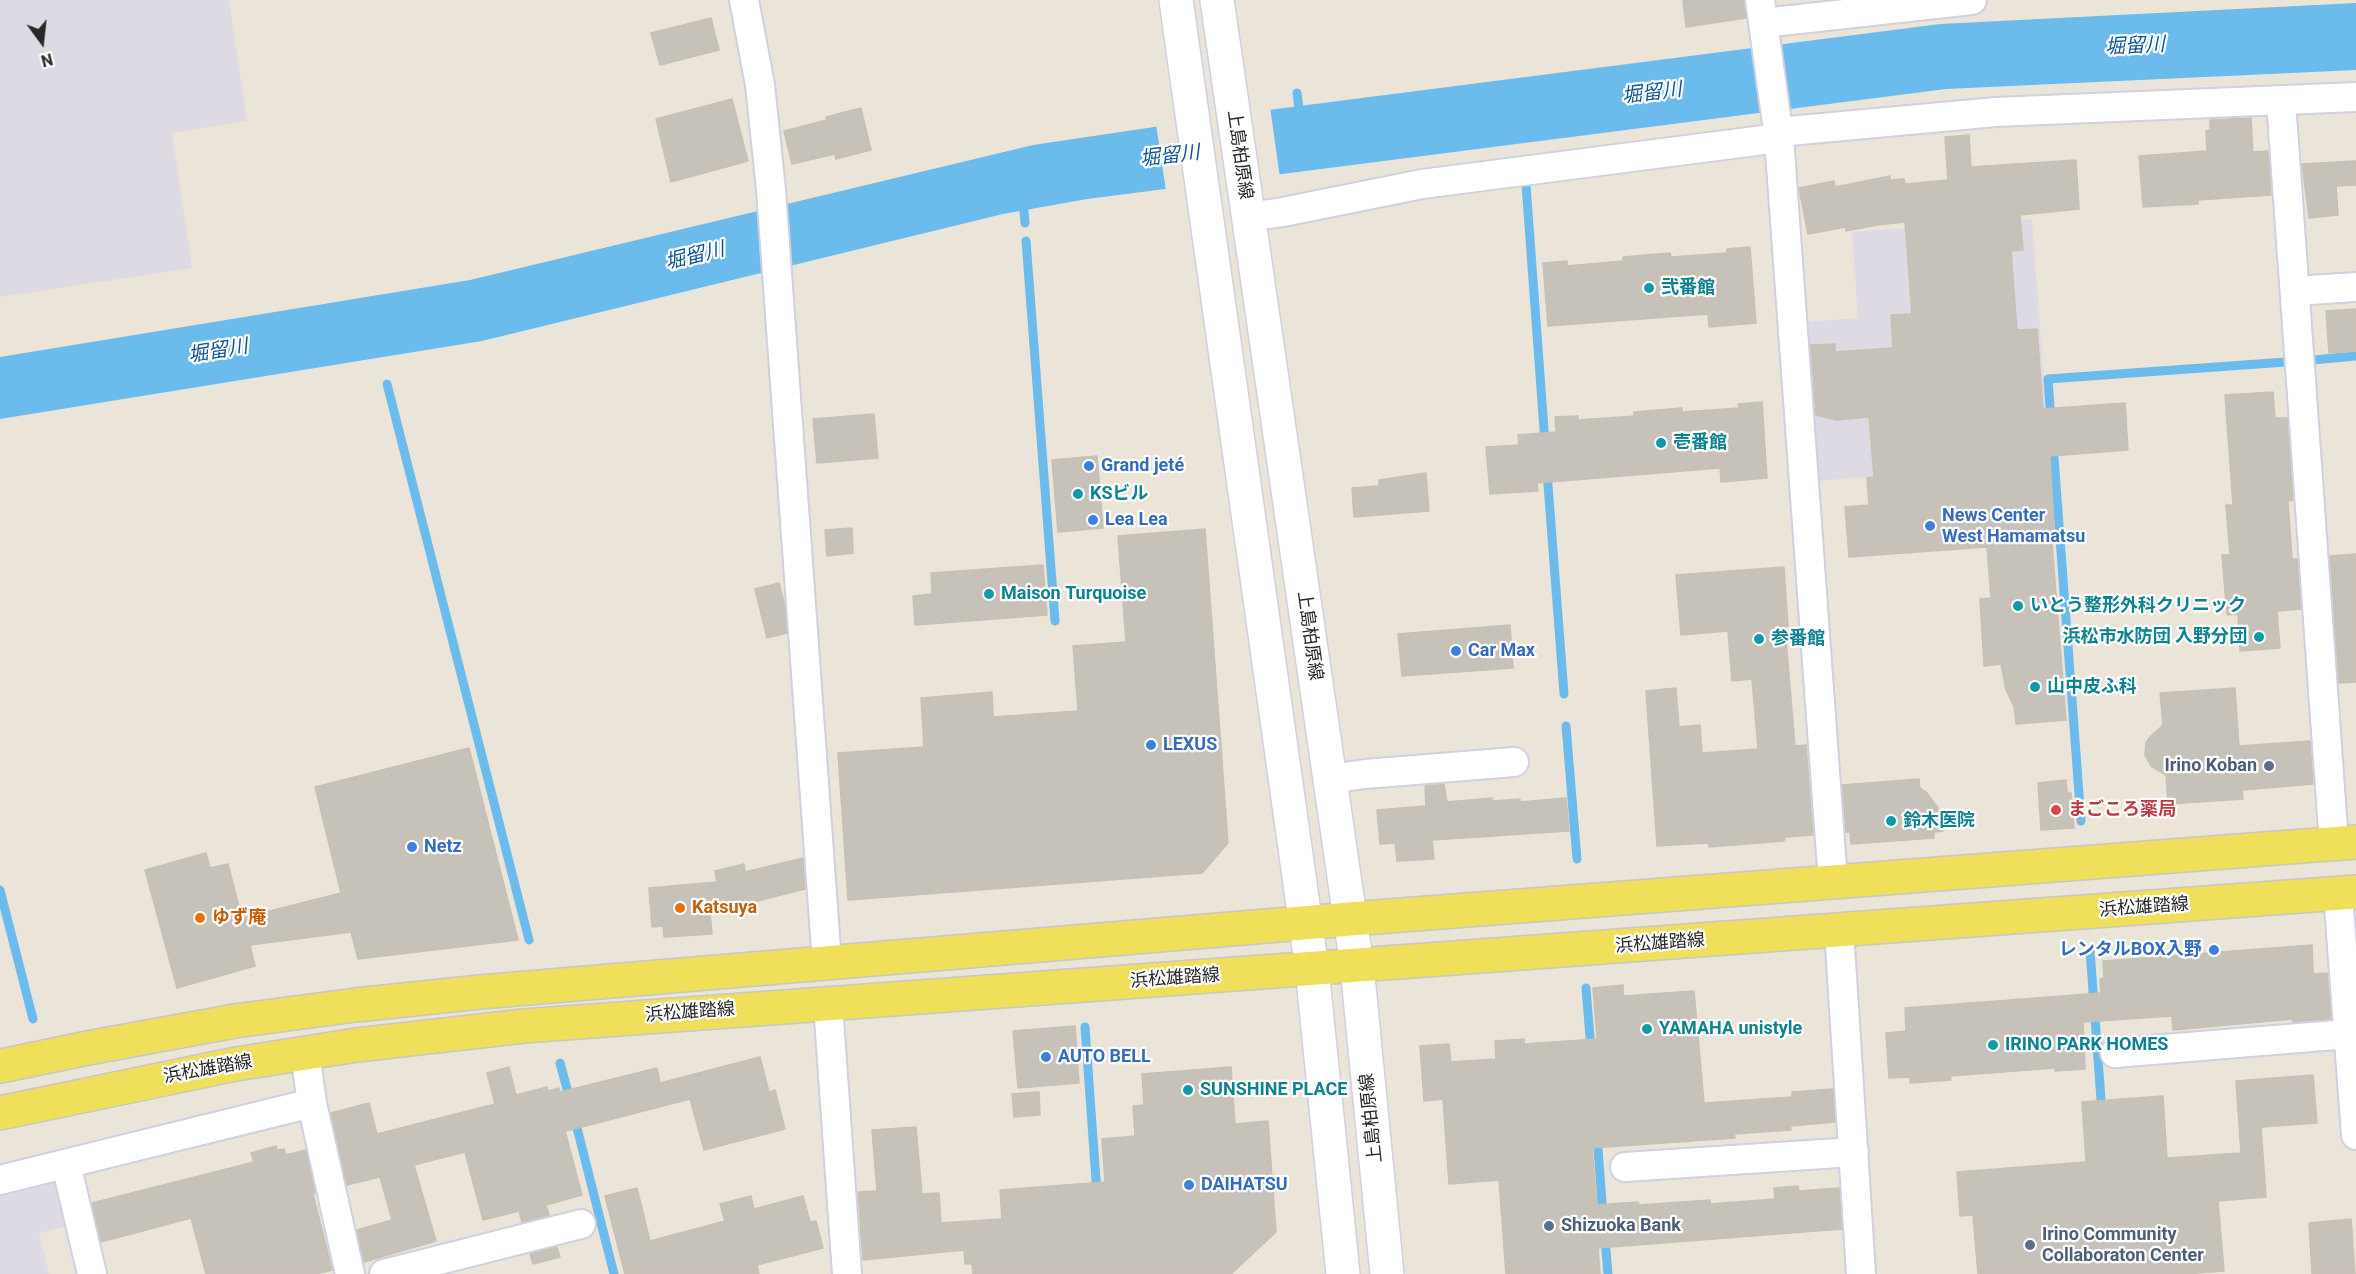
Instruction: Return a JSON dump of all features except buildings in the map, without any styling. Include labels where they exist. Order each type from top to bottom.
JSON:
[{"type":"main road","points":[[0,1066],[177,1031],[356,1005],[480,992],[1350,919],[2345,843]]},
{"type":"main road","name":"浜松雄踏線","points":[[0,1113],[128,1085],[305,1053],[524,1026],[2347,892]]},
{"type":"street","points":[[744,0],[760,85],[771,190],[827,963]]},
{"type":"street","points":[[1176,0],[1311,969],[1342,1274]]},
{"type":"street","name":"上島柏原線","points":[[1217,0],[1357,966],[1387,1274]]},
{"type":"street","points":[[1833,882],[1778,131],[1763,18],[1972,0]]},
{"type":"street","points":[[1247,208],[1283,212],[1422,184],[1778,131],[1996,112],[2356,97]]},
{"type":"street","points":[[2281,101],[2295,291],[2345,843]]},
{"type":"street","points":[[2295,291],[2356,286]]},
{"type":"street","points":[[1330,779],[1514,762]]},
{"type":"street","points":[[2347,892],[2348,1034],[2356,1135]]},
{"type":"street","points":[[1839,930],[1861,1274]]},
{"type":"street","points":[[828,1004],[847,1274]]},
{"type":"street","points":[[2115,1053],[2348,1034]]},
{"type":"street","points":[[305,1053],[312,1103],[350,1274]]},
{"type":"street","points":[[0,1180],[312,1103]]},
{"type":"street","points":[[1625,1167],[1854,1152]]},
{"type":"street","points":[[66,1164],[92,1274]]},
{"type":"street","points":[[384,1274],[581,1224]]},
{"type":"shaded area","points":[[0,0],[229,0],[247,121],[172,133],[192,268],[0,297]]},
{"type":"shaded area","points":[[2032,219],[2050,463],[1817,481],[1805,322],[1858,318],[1852,232]]},
{"type":"shaded area","points":[[50,1175],[61,1182],[71,1225],[39,1233],[49,1274],[0,1274],[0,1188]]},
{"type":"water","name":"堀留川","points":[[2356,3],[2356,70],[1946,89],[1087,199],[1003,214],[482,341],[0,419],[0,357],[470,280],[1033,145],[1268,110],[1940,24]]},
{"type":"pier","points":[[1270,107],[1280,178],[1166,191],[1156,124]]},
{"type":"waterway","points":[[1297,93],[1300,117]]},
{"type":"waterway","points":[[1526,185],[1545,443]]},
{"type":"waterway","points":[[1023,199],[1025,223]]},
{"type":"waterway","points":[[1026,241],[1055,621]]},
{"type":"waterway","points":[[2313,360],[2356,356]]},
{"type":"waterway","points":[[2051,421],[2048,379],[2286,362]]},
{"type":"waterway","points":[[387,384],[529,940]]},
{"type":"waterway","points":[[2053,444],[2081,821]]},
{"type":"waterway","points":[[1547,472],[1564,694]]},
{"type":"waterway","points":[[1566,726],[1577,859]]},
{"type":"waterway","points":[[0,890],[33,1019]]},
{"type":"waterway","points":[[2090,950],[2102,1113]]},
{"type":"waterway","points":[[1586,988],[1591,1050]]},
{"type":"waterway","points":[[1085,1027],[1097,1194]]},
{"type":"waterway","points":[[560,1063],[570,1100]]},
{"type":"waterway","points":[[574,1116],[614,1274]]},
{"type":"waterway","points":[[1597,1136],[1603,1215]]},
{"type":"waterway","points":[[1605,1238],[1608,1274]]},
{"type":"place","name":"弐番館","points":[[1649,288]]},
{"type":"place","name":"壱番館","points":[[1661,443]]},
{"type":"place","name":"Grand jeté","points":[[1089,466]]},
{"type":"place","name":"KSビル","points":[[1078,494]]},
{"type":"place","name":"Lea Lea","points":[[1093,520]]},
{"type":"place","name":"News Center West Hamamatsu","points":[[1930,526]]},
{"type":"place","name":"Maison Turquoise","points":[[989,594]]},
{"type":"place","name":"いとう整形外科クリニック","points":[[2018,606]]},
{"type":"place","name":"浜松市水防団 入野分団","points":[[2259,637]]},
{"type":"place","name":"参番館","points":[[1759,639]]},
{"type":"place","name":"Car Max","points":[[1456,651]]},
{"type":"place","name":"山中皮ふ科","points":[[2035,687]]},
{"type":"place","name":"LEXUS","points":[[1151,745]]},
{"type":"place","name":"Irino Koban","points":[[2269,766]]},
{"type":"place","name":"まごころ薬局","points":[[2056,810]]},
{"type":"place","name":"鈴木医院","points":[[1891,821]]},
{"type":"place","name":"Netz","points":[[412,847]]},
{"type":"place","name":"Katsuya","points":[[680,908]]},
{"type":"place","name":"ゆず庵","points":[[200,918]]},
{"type":"place","name":"レンタルBOX入野","points":[[2214,950]]},
{"type":"place","name":"YAMAHA unistyle","points":[[1647,1029]]},
{"type":"place","name":"IRINO PARK HOMES","points":[[1993,1045]]},
{"type":"place","name":"AUTO BELL","points":[[1046,1057]]},
{"type":"place","name":"SUNSHINE PLACE","points":[[1188,1090]]},
{"type":"place","name":"DAIHATSU","points":[[1189,1185]]},
{"type":"place","name":"Shizuoka Bank","points":[[1549,1226]]},
{"type":"place","name":"Irino Community Collaboraton Center","points":[[2030,1245]]}]
